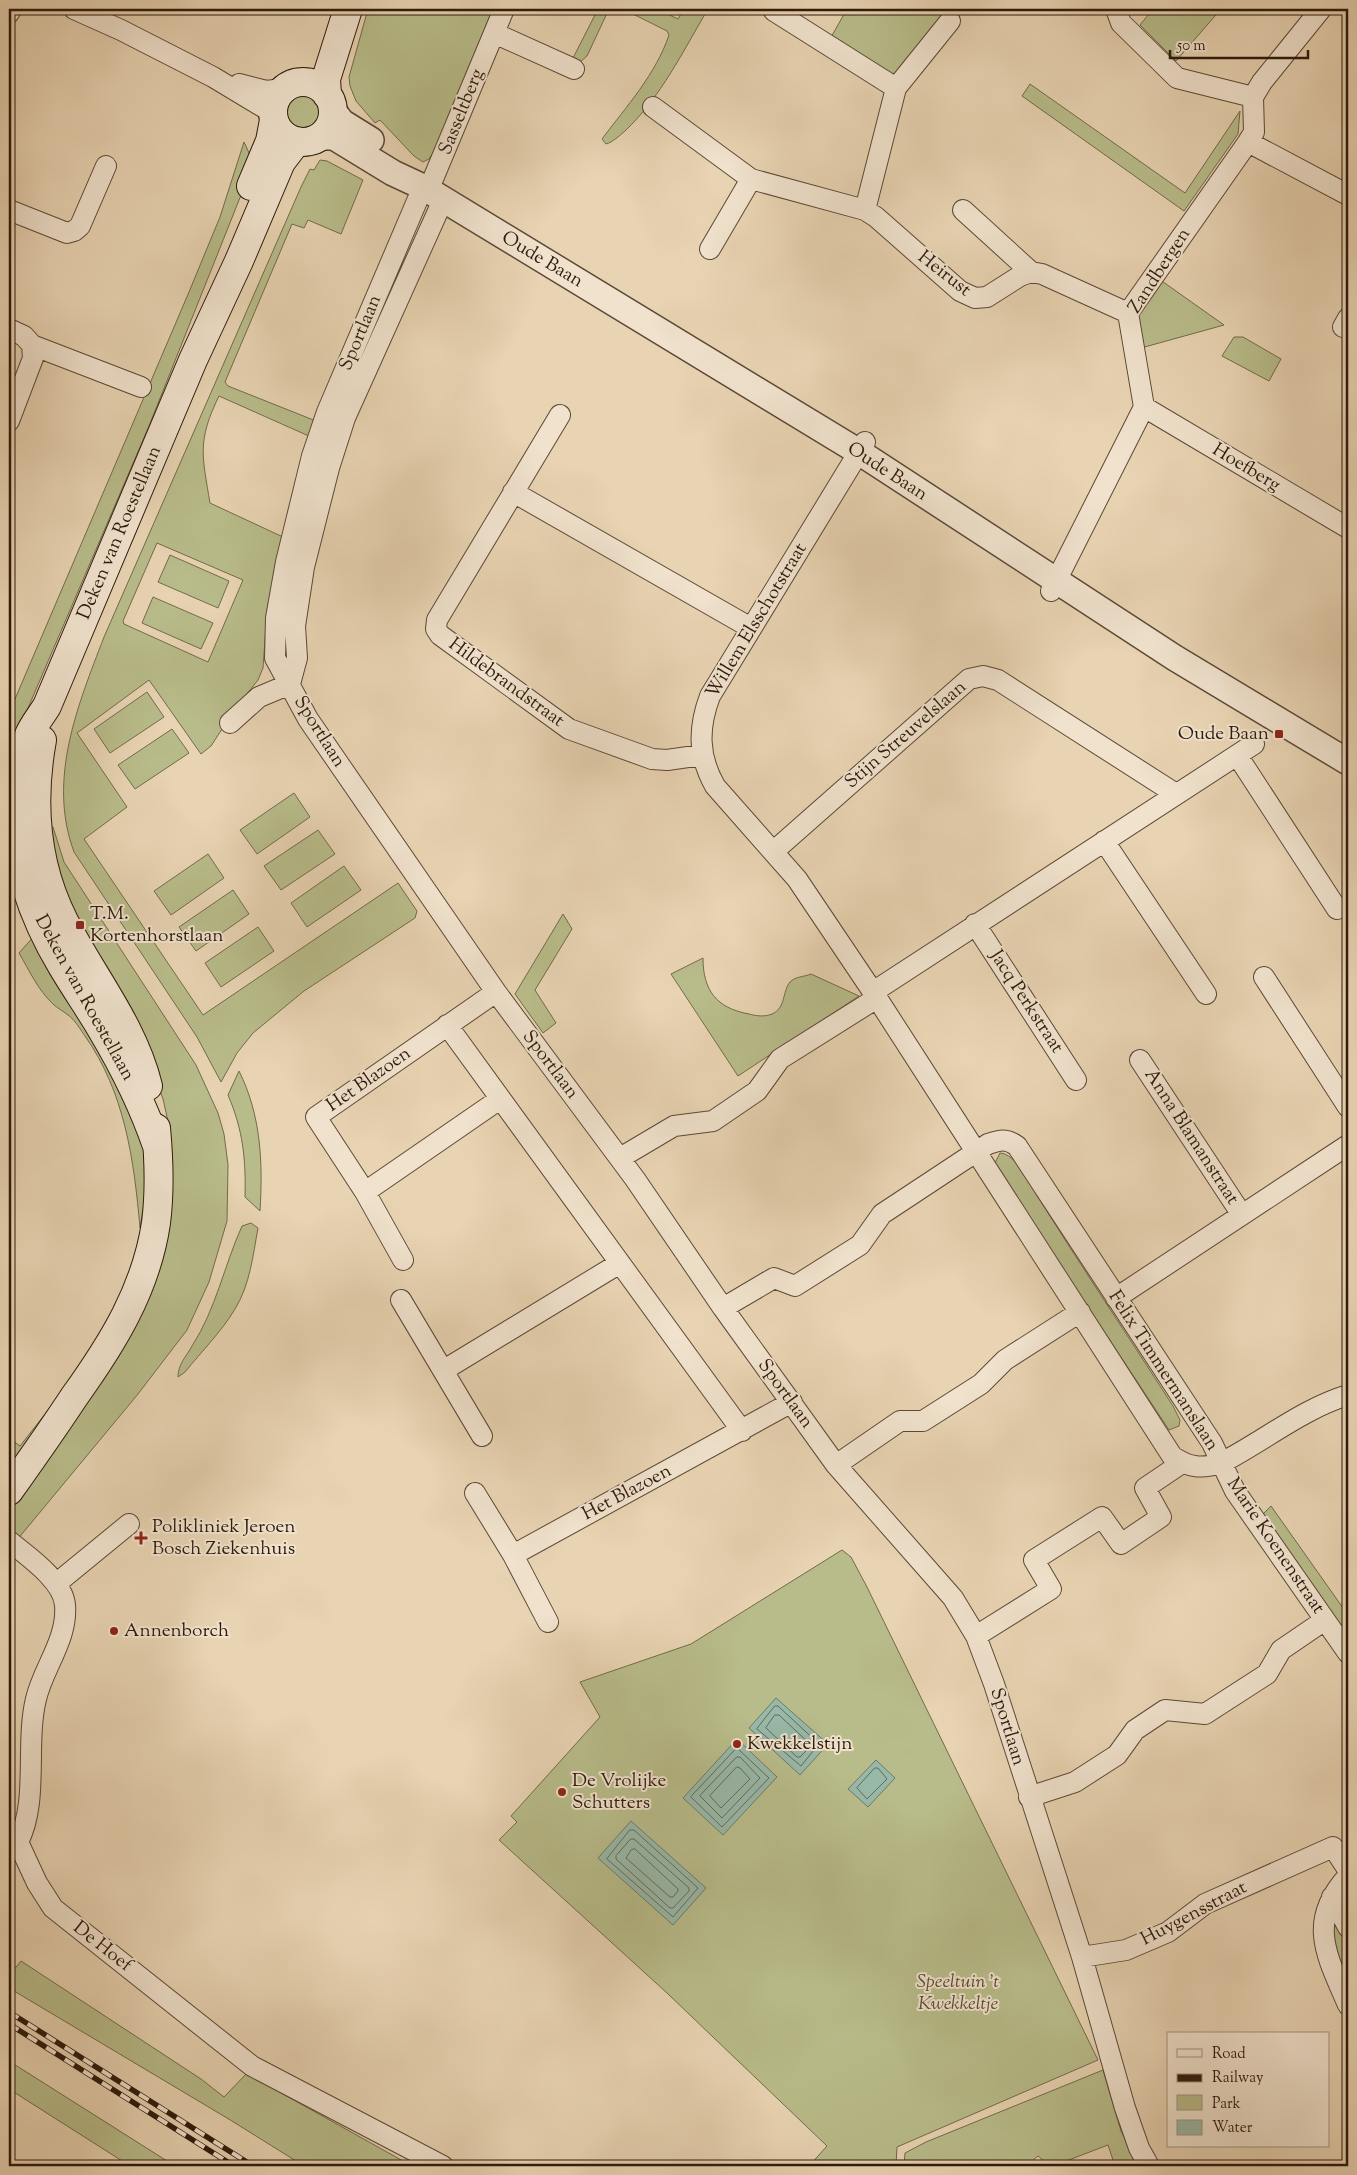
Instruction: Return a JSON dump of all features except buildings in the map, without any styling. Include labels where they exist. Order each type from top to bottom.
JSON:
[{"type":"main road","name":"Deken van Roestellaan","points":[[193,360],[224,253],[270,141],[282,101],[307,71],[329,9]]},
{"type":"main road","points":[[330,102],[313,84],[282,101],[282,133],[308,139],[330,125],[330,102],[326,79],[348,9]]},
{"type":"main road","name":"Deken van Roestellaan","points":[[9,1491],[106,1353],[129,1311],[143,1278],[156,1225],[159,1190],[154,1110],[145,1074],[133,1043],[22,852],[36,810],[37,767],[47,706],[193,360],[239,261],[281,162],[308,139]]},
{"type":"street","points":[[9,13],[11,9]]},
{"type":"street","points":[[74,9],[121,30],[213,77],[266,91],[282,101]]},
{"type":"street","name":"Sasseltberg","points":[[431,192],[504,9]]},
{"type":"street","points":[[1116,9],[1121,23],[1177,78],[1253,97],[1262,82],[1321,9]]},
{"type":"street","points":[[774,11],[896,88]]},
{"type":"street","points":[[865,210],[896,88],[950,21]]},
{"type":"street","points":[[494,33],[574,70]]},
{"type":"street","name":"Zandbergen","points":[[1144,408],[1128,313],[1254,132],[1253,97]]},
{"type":"street","name":"Oude Baan","points":[[330,102],[342,122],[379,145],[431,192]]},
{"type":"street","name":"Heirust","points":[[653,107],[751,179],[865,210],[876,217],[960,291],[975,298],[986,297],[1020,276],[1031,272]]},
{"type":"street","name":"Oude Baan","points":[[308,139],[334,137],[393,173],[431,192],[862,447],[1054,587],[1348,762]]},
{"type":"street","points":[[1248,142],[1348,195]]},
{"type":"street","points":[[9,210],[68,233],[74,231],[80,226],[106,166]]},
{"type":"street","points":[[710,249],[751,179]]},
{"type":"street","name":"Sportlaan","points":[[431,192],[327,412],[312,456],[286,562],[276,618],[275,658],[308,719],[496,992],[620,1158],[723,1308],[836,1465],[953,1598],[976,1636],[994,1684],[1082,1957],[1125,2108],[1139,2148],[1148,2166]]},
{"type":"street","points":[[963,210],[1031,272],[1042,274],[1128,313]]},
{"type":"street","points":[[9,329],[24,336],[32,345],[140,387]]},
{"type":"street","points":[[9,421],[33,358],[32,345]]},
{"type":"street","points":[[1054,587],[1144,408]]},
{"type":"street","name":"Hoefberg","points":[[1144,408],[1348,528]]},
{"type":"street","name":"Hildebrandstraat","points":[[560,415],[437,620],[436,628],[440,635],[569,729],[652,759],[667,760],[702,755]]},
{"type":"street","name":"Willem Elsschotstraat","points":[[862,447],[710,696],[703,715],[700,736],[706,771],[715,786],[797,879],[875,995]]},
{"type":"street","points":[[513,492],[751,628]]},
{"type":"street","name":"Stijn Streuvelslaan","points":[[774,851],[969,679],[983,676],[998,680],[1176,794]]},
{"type":"street","name":"Sportlaan","points":[[230,723],[259,697],[290,684]]},
{"type":"street","points":[[620,1158],[674,1126],[713,1121],[757,1091],[780,1059],[976,924],[1254,744]]},
{"type":"street","points":[[1237,755],[1337,909]]},
{"type":"street","points":[[1104,841],[1206,994]]},
{"type":"street","name":"Jacq Perkstraat","points":[[976,924],[1076,1080]]},
{"type":"street","points":[[1264,977],[1348,1107]]},
{"type":"street","name":"Het Blazoen","points":[[403,1260],[365,1192],[316,1117],[496,992]]},
{"type":"street","name":"Felix Timmermanslaan","points":[[875,995],[1172,1456],[1182,1463],[1194,1467],[1208,1467],[1221,1463],[1212,1443],[1017,1146],[1010,1140],[1002,1140],[988,1144],[977,1152]]},
{"type":"street","points":[[447,1025],[742,1431]]},
{"type":"street","name":"Anna Blamanstraat","points":[[1140,1060],[1242,1215]]},
{"type":"street","points":[[365,1192],[500,1099]]},
{"type":"street","name":"Anna Blamanstraat","points":[[1116,1298],[1348,1146]]},
{"type":"street","points":[[723,1308],[774,1278],[795,1286],[860,1245],[882,1214],[977,1152]]},
{"type":"street","points":[[444,1370],[620,1263]]},
{"type":"street","points":[[401,1300],[482,1436]]},
{"type":"street","points":[[836,1465],[900,1421],[923,1421],[981,1384],[1005,1360],[1080,1312]]},
{"type":"street","points":[[1221,1463],[1300,1416],[1334,1399],[1348,1395]]},
{"type":"street","name":"Het Blazoen","points":[[512,1555],[792,1402]]},
{"type":"street","points":[[976,1636],[1052,1589],[1034,1560],[1102,1517],[1121,1544],[1161,1517],[1145,1488],[1182,1463]]},
{"type":"street","name":"Marie Koenenstraat","points":[[1221,1463],[1234,1491],[1348,1653]]},
{"type":"street","points":[[475,1493],[512,1555],[548,1622]]},
{"type":"street","points":[[9,1541],[57,1583],[129,1524]]},
{"type":"street","name":"De Hoef","points":[[57,1583],[65,1604],[64,1627],[36,1697],[32,1719],[28,1818],[18,1842],[41,1889],[53,1908],[252,2066],[443,2166]]},
{"type":"street","points":[[1029,1797],[1075,1782],[1116,1755],[1135,1730],[1165,1710],[1205,1714],[1267,1674],[1281,1650],[1325,1620]]},
{"type":"street","name":"Huygensstraat","points":[[1082,1957],[1126,1950],[1168,1932],[1205,1904],[1333,1847],[1348,1870]]},
{"type":"street","points":[[1348,1876],[1332,1897],[1323,1924],[1322,1937],[1327,1957],[1348,2005]]},
{"type":"street","points":[[1332,1897],[1348,1927]]},
{"type":"green space","points":[[368,9],[493,9],[434,151],[429,159],[423,162],[414,156],[380,120],[375,123],[356,101],[350,86],[349,77]]},
{"type":"green space","points":[[598,9],[609,9],[587,56],[579,63],[572,60]]},
{"type":"green space","points":[[623,9],[657,9],[678,19],[684,9],[708,9],[671,73],[650,104],[625,131],[606,144],[602,139],[648,77],[669,35],[667,31]]},
{"type":"green space","points":[[847,9],[937,9],[944,15],[894,78],[830,39]]},
{"type":"green space","points":[[1153,9],[1221,9],[1176,61],[1140,25]]},
{"type":"green space","points":[[1030,84],[1185,193],[1240,111],[1238,134],[1184,211],[1022,96]]},
{"type":"green space","points":[[303,95],[310,96],[315,100],[319,105],[319,119],[315,124],[310,128],[303,129],[296,128],[291,124],[287,119],[286,112],[287,105],[291,100],[296,96]]},
{"type":"green space","points":[[244,142],[250,155],[255,160],[149,426],[22,722],[9,764],[9,713],[220,217]]},
{"type":"green space","points":[[320,160],[327,161],[363,180],[341,234],[308,220],[304,228],[292,224],[225,382],[228,386],[316,421],[311,437],[219,396],[204,437],[205,472],[210,503],[283,537],[267,611],[263,668],[258,680],[237,706],[211,746],[201,754],[149,680],[77,733],[127,807],[84,839],[203,1015],[398,883],[417,911],[415,918],[304,991],[253,1033],[237,1053],[221,1082],[197,1037],[74,852],[66,825],[65,770],[76,716],[104,637],[301,187],[310,169],[314,170]],"holes":[[[157,543],[243,580],[208,662],[124,624],[123,621]]]},
{"type":"green space","points":[[1159,279],[1224,325],[1141,348],[1137,317]]},
{"type":"green space","points":[[1234,337],[1243,337],[1281,359],[1269,381],[1222,356]]},
{"type":"green space","points":[[170,555],[229,581],[218,608],[158,582]]},
{"type":"green space","points":[[153,597],[213,623],[201,649],[142,623]]},
{"type":"green space","points":[[147,692],[164,717],[110,753],[94,729]]},
{"type":"green space","points":[[172,729],[189,753],[135,789],[118,765]]},
{"type":"green space","points":[[294,793],[310,817],[257,854],[240,830]]},
{"type":"green space","points":[[42,826],[53,827],[64,862],[196,1065],[218,1113],[224,1134],[228,1165],[227,1221],[209,1282],[187,1330],[138,1394],[17,1540],[9,1533],[9,1513],[119,1356],[149,1295],[170,1205],[172,1161],[169,1126],[163,1099],[152,1070],[67,917]]},
{"type":"green space","points":[[318,830],[335,854],[281,890],[264,866]]},
{"type":"green space","points":[[208,854],[224,878],[171,915],[154,891]]},
{"type":"green space","points":[[344,866],[361,890],[307,927],[291,903]]},
{"type":"green space","points":[[233,890],[249,914],[196,951],[179,927]]},
{"type":"green space","points":[[563,914],[572,929],[535,990],[556,1023],[543,1033],[515,994]]},
{"type":"green space","points":[[258,927],[274,951],[221,987],[205,963]]},
{"type":"green space","points":[[36,934],[83,1016],[142,1137],[147,1184],[140,1228],[131,1152],[110,1080],[85,1036],[71,1017],[53,1004],[43,993],[19,953]]},
{"type":"green space","points":[[703,958],[706,979],[714,996],[728,1007],[752,1015],[766,1016],[772,1014],[780,1008],[790,982],[811,974],[859,996],[738,1076],[671,974]]},
{"type":"green space","points":[[239,1071],[252,1105],[259,1139],[260,1211],[245,1197],[243,1145],[228,1095]]},
{"type":"green space","points":[[1000,1153],[1011,1158],[1021,1169],[1173,1406],[1180,1420],[1179,1426],[1169,1430],[999,1172],[995,1163]]},
{"type":"green space","points":[[251,1223],[258,1228],[250,1270],[240,1300],[218,1333],[185,1372],[178,1377],[181,1364],[200,1332],[214,1302],[242,1226]]},
{"type":"green space","points":[[88,1359],[9,1470],[9,1438],[20,1446]]},
{"type":"green space","points":[[1271,1506],[1348,1615],[1348,1637],[1263,1514]]},
{"type":"green space","name":"Speeltuin 't Kwekkeltje","points":[[842,1550],[851,1557],[867,1587],[1098,2060],[897,2147],[896,2166],[809,2166],[827,2146],[667,1993],[499,1840],[517,1822],[511,1816],[600,1717],[580,1682],[691,1644]]},
{"type":"green space","points":[[1335,1922],[1348,1945],[1348,1993],[1329,1927]]},
{"type":"green space","points":[[21,1961],[201,2079],[224,2097],[248,2072],[274,2089],[412,2166],[304,2166],[9,1988],[9,1976]]},
{"type":"green space","points":[[9,2061],[175,2166],[130,2166],[9,2089]]},
{"type":"green space","points":[[1103,2070],[1121,2131],[1138,2166],[1115,2166],[1108,2145],[1053,2166],[1050,2166],[1038,2156],[1026,2166],[904,2166],[905,2153],[926,2142]]},
{"type":"water","points":[[776,1698],[828,1744],[800,1775],[749,1728]]},
{"type":"water","points":[[737,1739],[777,1777],[723,1835],[683,1798]]},
{"type":"water","points":[[876,1760],[895,1778],[868,1807],[848,1789]]},
{"type":"water","points":[[631,1821],[706,1888],[673,1925],[598,1858]]},
{"type":"railway","points":[[9,2012],[253,2166]]},
{"type":"railway","points":[[9,2024],[234,2166]]},
{"type":"place","name":"Oude Baan","points":[[1279,734]]},
{"type":"place","name":"T.M. Kortenhorstlaan","points":[[80,925]]},
{"type":"place","name":"Polikliniek Jeroen Bosch Ziekenhuis","points":[[141,1538]]},
{"type":"place","name":"Annenborch","points":[[114,1631]]},
{"type":"place","name":"Kwekkelstijn","points":[[737,1744]]},
{"type":"place","name":"De Vrolijke Schutters","points":[[562,1792]]}]
